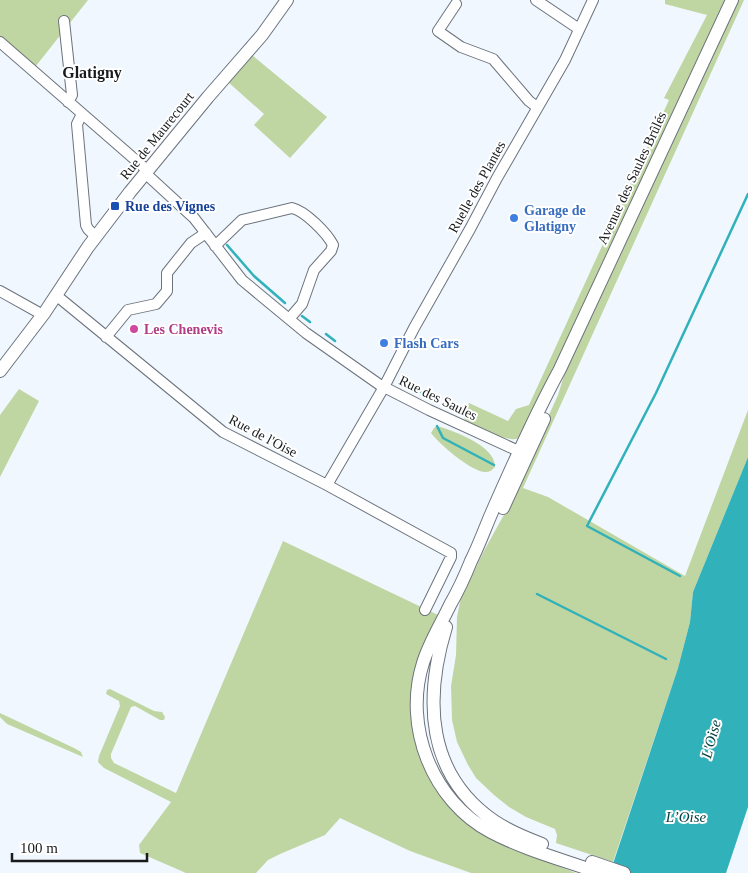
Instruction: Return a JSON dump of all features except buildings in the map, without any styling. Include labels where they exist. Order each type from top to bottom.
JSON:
[{"type":"main road","name":"Rue de Maurecourt","points":[[0,371],[57,296],[96,237],[146,171],[262,35],[287,0]]},
{"type":"main road","name":"Avenue des Saules Brûlés","points":[[555,853],[507,840],[478,824],[459,808],[448,795],[429,762],[419,733],[417,715],[419,680],[427,653],[473,558],[499,517],[560,369],[732,0]]},
{"type":"main road","points":[[555,853],[600,873]]},
{"type":"main road","points":[[555,853],[624,873]]},
{"type":"street","points":[[536,0],[580,29]]},
{"type":"street","name":"Ruelle des Plantes","points":[[384,387],[414,328],[564,60],[593,0]]},
{"type":"street","points":[[456,4],[438,31],[461,47],[493,59],[529,101],[537,107]]},
{"type":"street","points":[[64,21],[72,95],[68,102]]},
{"type":"street","points":[[0,42],[146,171],[194,218],[242,280],[306,333],[384,387]]},
{"type":"street","points":[[82,114],[77,124],[86,225],[96,237]]},
{"type":"street","points":[[215,246],[242,220],[292,208],[299,210],[329,237],[333,245],[331,251],[314,270],[302,304],[289,319]]},
{"type":"street","points":[[106,337],[128,310],[156,304],[167,291],[167,273],[191,243],[206,233]]},
{"type":"street","points":[[0,291],[43,315]]},
{"type":"street","name":"Rue de l'Oise","points":[[57,296],[223,432],[327,485],[451,553],[451,557],[425,610]]},
{"type":"street","name":"Rue des Saules","points":[[327,485],[384,387],[428,410],[524,454]]},
{"type":"green space","points":[[0,0],[88,0],[32,71],[0,42]]},
{"type":"green space","points":[[665,0],[726,0],[522,437],[512,439],[471,425],[464,418],[469,403],[508,421],[516,409],[529,405],[669,100],[664,98],[707,15],[665,4]]},
{"type":"green space","points":[[737,0],[744,0],[523,488],[548,497],[685,576],[748,410],[748,457],[693,592],[690,622],[678,668],[613,862],[556,843],[557,835],[555,829],[526,817],[509,807],[476,778],[457,742],[452,720],[451,686],[456,655],[457,617],[461,597],[516,493],[514,492],[558,395],[567,366]]},
{"type":"green space","points":[[252,55],[327,117],[290,158],[254,125],[264,114],[228,82]]},
{"type":"green space","points":[[19,389],[39,401],[0,477],[0,415]]},
{"type":"green space","points":[[437,426],[482,446],[489,452],[495,467],[491,471],[485,472],[464,463],[431,433]]},
{"type":"green space","points":[[283,541],[438,615],[426,642],[416,673],[428,769],[499,843],[576,873],[471,873],[410,851],[340,818],[325,835],[268,860],[256,873],[186,873],[140,853],[139,845],[171,802],[104,768],[98,762],[120,706],[119,701],[106,694],[107,690],[110,689],[154,711],[162,712],[165,717],[164,720],[160,720],[135,706],[131,707],[111,754],[114,763],[176,793]]},
{"type":"green space","points":[[0,713],[74,748],[81,752],[83,757],[7,724],[0,717]]},
{"type":"water","name":"L’Oise","points":[[748,457],[748,807],[726,873],[610,873],[678,668],[690,622],[693,592]]},
{"type":"waterway","points":[[680,576],[587,526],[656,393],[748,194]]},
{"type":"waterway","points":[[227,245],[254,276],[285,303]]},
{"type":"waterway","points":[[302,316],[310,322]]},
{"type":"waterway","points":[[326,334],[335,341]]},
{"type":"waterway","points":[[400,381],[426,395]]},
{"type":"waterway","points":[[437,426],[443,438],[494,465]]},
{"type":"waterway","points":[[537,594],[666,659]]},
{"type":"place","name":"Rue des Vignes","points":[[115,206]]},
{"type":"place","name":"Garage de Glatigny","points":[[514,218]]},
{"type":"place","name":"Les Chenevis","points":[[134,329]]},
{"type":"place","name":"Flash Cars","points":[[384,343]]},
{"type":"district","name":"Glatigny","points":[[92,72]]},
{"type":"water label","name":"L'Oise","points":[[711,739]]}]
